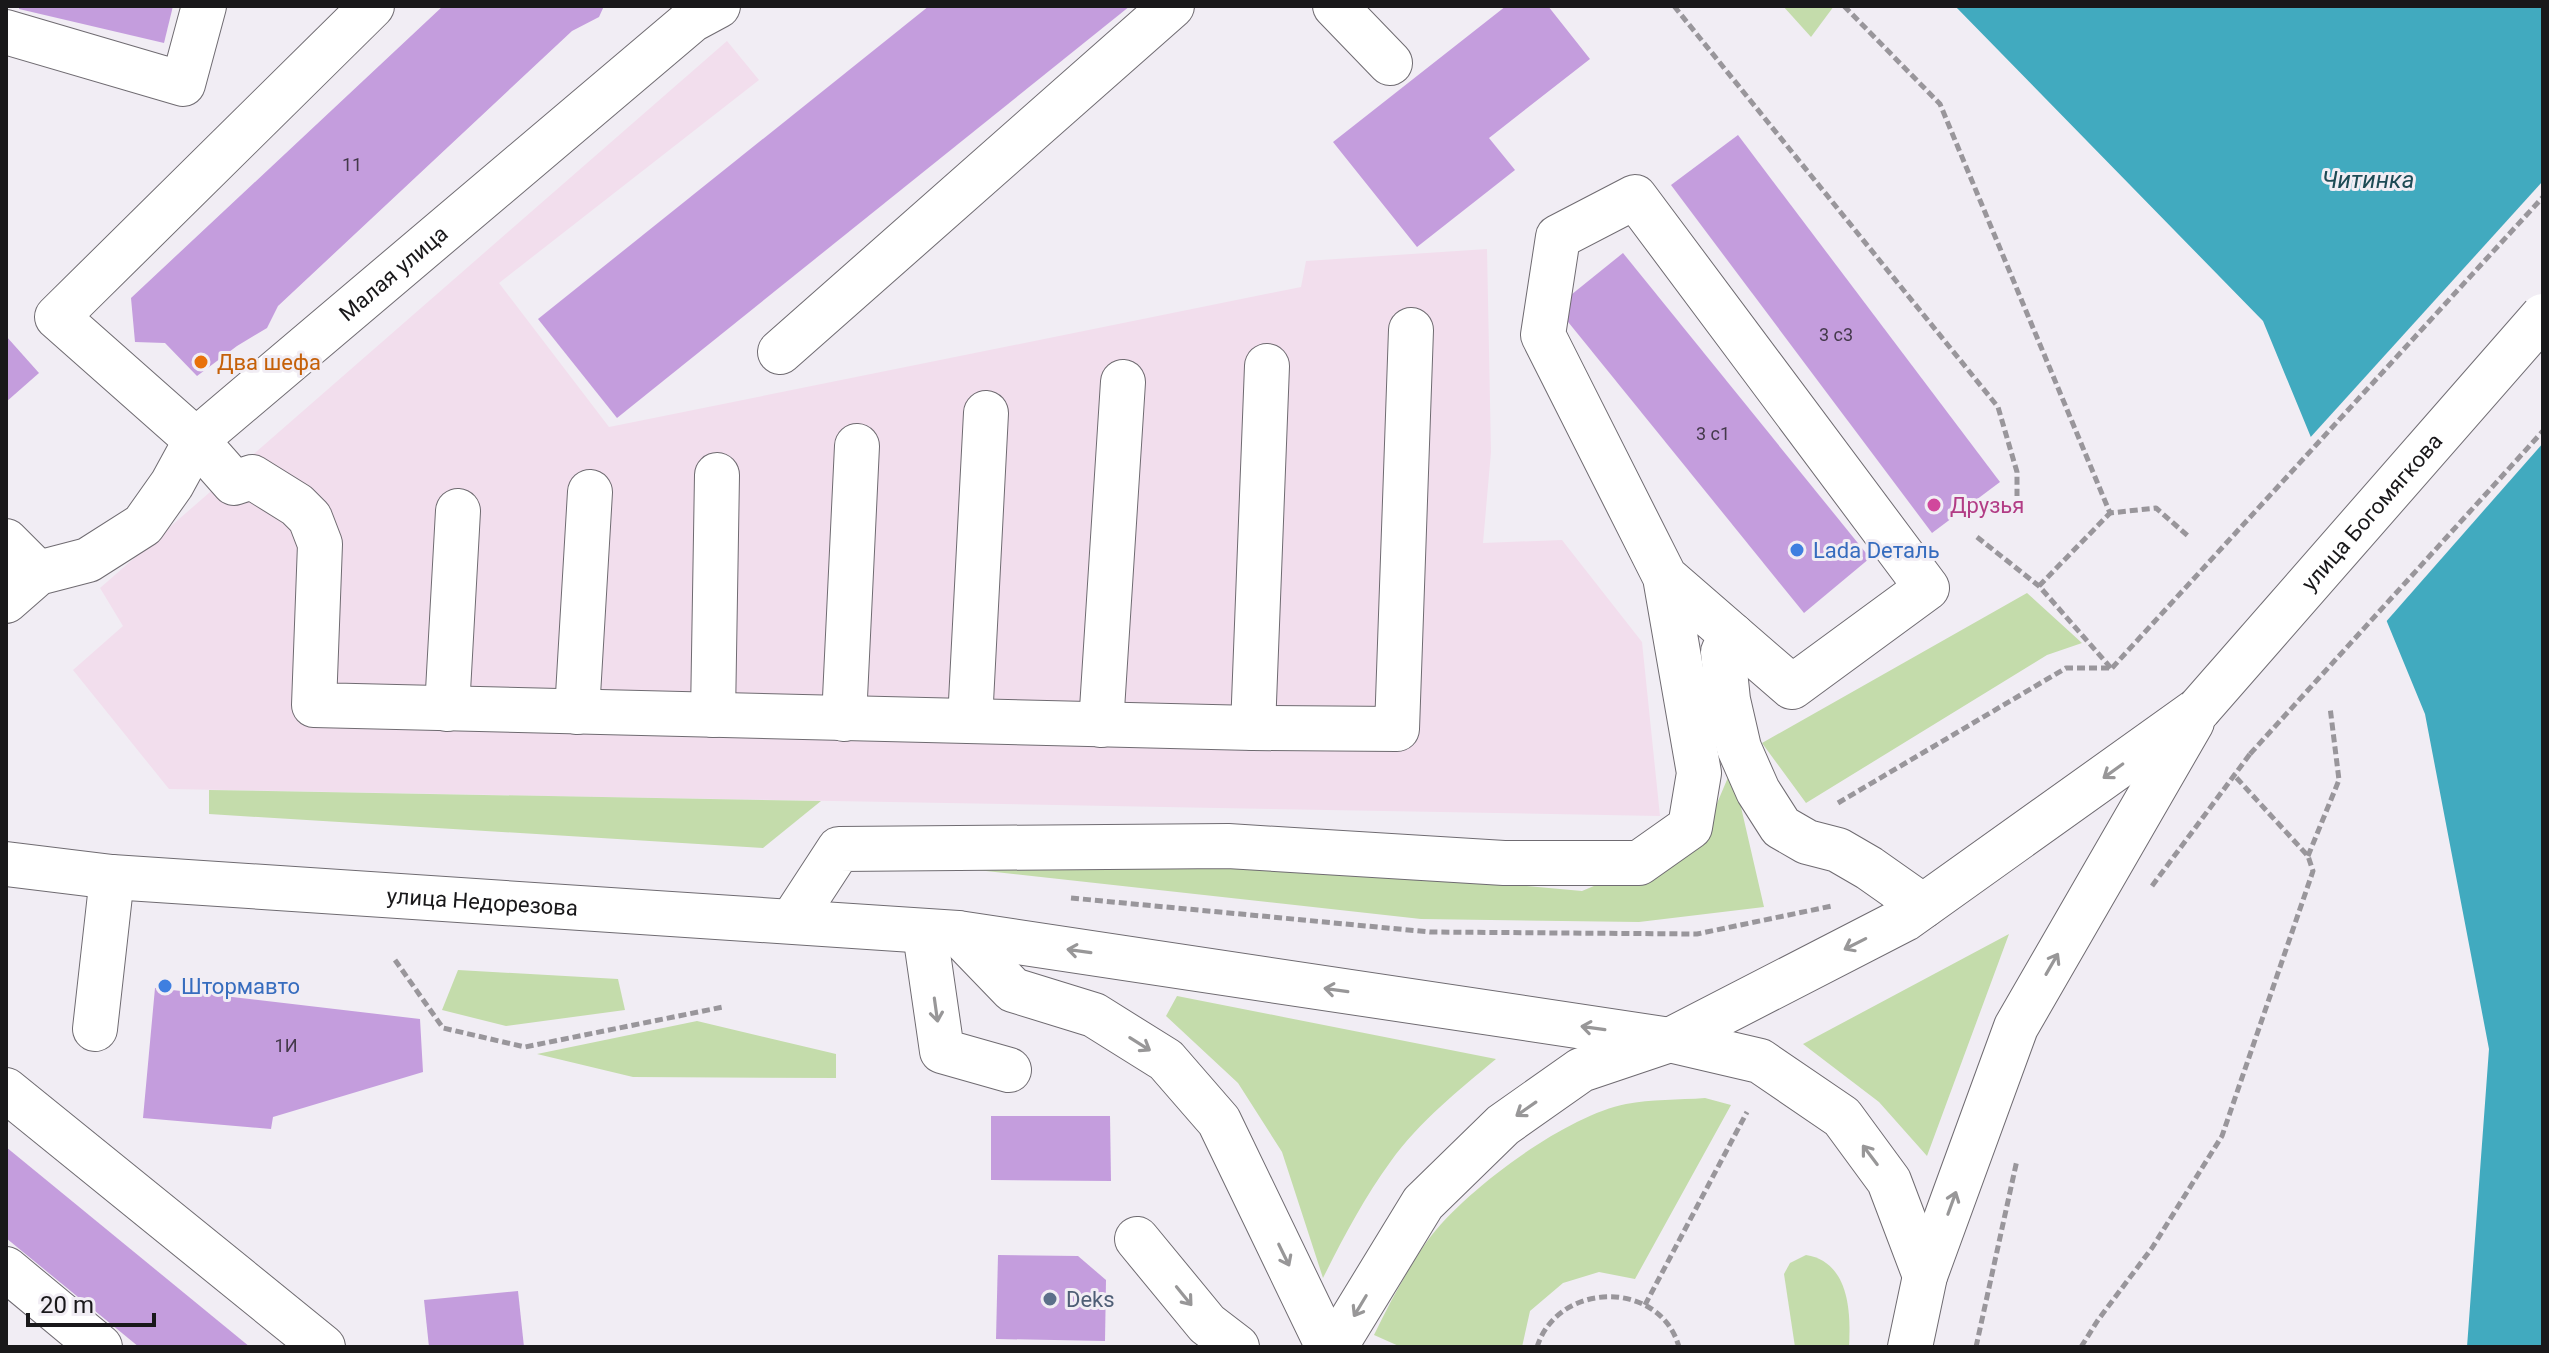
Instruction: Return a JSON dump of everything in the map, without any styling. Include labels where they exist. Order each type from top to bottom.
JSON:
[{"type":"street","points":[[6,32],[183,84],[204,6]]},
{"type":"street","points":[[372,6],[57,317],[196,440],[234,483],[252,477],[297,505],[310,518],[320,544],[314,705],[1101,725],[1397,729],[1411,330]]},
{"type":"street","name":"Малая улица","points":[[22,587],[88,560],[143,525],[172,484],[196,440],[692,20],[718,6]]},
{"type":"street","points":[[780,352],[1172,6]]},
{"type":"street","points":[[1335,6],[1390,63]]},
{"type":"street","points":[[792,921],[839,849],[1228,846],[1504,863],[1639,863],[1690,827],[1699,773],[1665,577],[1543,335],[1558,237],[1635,197],[1927,588],[1792,687],[1665,577]]},
{"type":"street","name":"улица Богомягкова","points":[[2199,709],[2543,316]]},
{"type":"street","points":[[1253,728],[1267,366]]},
{"type":"street","points":[[1101,725],[1123,382]]},
{"type":"street","points":[[970,721],[986,413]]},
{"type":"street","points":[[844,719],[857,446]]},
{"type":"street","points":[[713,715],[717,475]]},
{"type":"street","points":[[577,712],[590,492]]},
{"type":"street","points":[[447,709],[458,511]]},
{"type":"street","points":[[6,541],[22,587]]},
{"type":"street","points":[[1732,635],[1723,652],[1728,700],[1739,748],[1758,791],[1781,827],[1807,842],[1838,850],[1923,906]]},
{"type":"street","points":[[1335,1347],[1423,1203],[1503,1125],[1581,1070],[1670,1040],[1905,919],[2199,709]]},
{"type":"street","points":[[1910,1347],[1925,1276],[2016,1027],[2199,709]]},
{"type":"street","name":"улица Недорезова","points":[[6,864],[112,877],[942,933],[1670,1040],[1760,1061],[1842,1117],[1889,1181],[1925,1276]]},
{"type":"street","points":[[95,1029],[112,877]]},
{"type":"street","points":[[942,933],[942,1051],[1009,1070]]},
{"type":"street","points":[[942,933],[1013,990],[1094,1015],[1166,1060],[1219,1121],[1328,1347]]},
{"type":"street","points":[[6,1090],[323,1347]]},
{"type":"street","points":[[1137,1239],[1207,1324],[1237,1347]]},
{"type":"street","points":[[6,1269],[100,1347]]},
{"type":"path","points":[[1674,6],[1998,407],[2017,472],[2017,496]]},
{"type":"path","points":[[1844,6],[1940,104],[2110,513]]},
{"type":"path","points":[[1832,807],[2066,668],[2112,668],[2543,197]]},
{"type":"path","points":[[2144,896],[2250,754],[2543,431]]},
{"type":"path","points":[[2039,586],[2110,513],[2156,508],[2188,536]]},
{"type":"path","points":[[1977,537],[2039,586],[2112,668]]},
{"type":"path","points":[[2308,856],[2339,780],[2330,707]]},
{"type":"path","points":[[2081,1347],[2152,1248],[2222,1136],[2313,871],[2308,856],[2233,774]]},
{"type":"path","points":[[1071,898],[1446,932],[1697,934],[1833,905]]},
{"type":"path","points":[[395,960],[443,1028],[525,1047],[723,1007]]},
{"type":"path","points":[[1645,1305],[1747,1112]]},
{"type":"path","points":[[1976,1347],[2019,1145]]},
{"type":"path","points":[[1537,1347],[1551,1322],[1569,1306],[1592,1297],[1616,1295],[1645,1305],[1661,1316],[1676,1337],[1679,1347]]},
{"type":"shaded area","points":[[727,41],[759,80],[499,283],[609,427],[1301,287],[1306,261],[1487,249],[1491,452],[1483,543],[1562,540],[1642,642],[1660,816],[169,789],[73,670],[123,626],[100,588]]},
{"type":"green space","points":[[1783,6],[1834,6],[1811,37]]},
{"type":"green space","points":[[2027,593],[2082,643],[2047,655],[1806,803],[1762,743]]},
{"type":"green space","points":[[1732,768],[1764,907],[1639,922],[1421,919],[904,862],[1320,867],[1582,891],[1701,841]]},
{"type":"green space","points":[[209,790],[821,801],[763,848],[209,814]]},
{"type":"green space","points":[[2009,934],[1927,1156],[1879,1102],[1803,1044]]},
{"type":"green space","points":[[458,970],[618,979],[625,1010],[506,1026],[442,1010]]},
{"type":"green space","points":[[1177,996],[1496,1059],[1440,1107],[1402,1147],[1363,1204],[1323,1278],[1282,1152],[1238,1083],[1166,1016]]},
{"type":"green space","points":[[697,1021],[836,1054],[836,1078],[633,1077],[537,1054]]},
{"type":"green space","points":[[1705,1098],[1731,1105],[1635,1279],[1599,1272],[1563,1283],[1530,1311],[1522,1347],[1401,1347],[1374,1335],[1399,1286],[1428,1240],[1466,1199],[1518,1158],[1546,1139],[1601,1111],[1636,1102]]},
{"type":"green space","points":[[1806,1255],[1820,1259],[1839,1278],[1848,1304],[1849,1347],[1795,1347],[1784,1274],[1790,1263]]},
{"type":"water","name":"Читинка","points":[[1955,6],[2543,6],[2543,1347],[2467,1347],[2489,1049],[2425,714],[2263,321]]},
{"type":"pier","points":[[2543,181],[2543,443],[2384,624],[2308,440]]},
{"type":"building","points":[[19,6],[173,6],[164,43],[19,9]]},
{"type":"building","points":[[443,6],[604,6],[599,17],[572,31],[278,306],[267,328],[197,376],[165,343],[135,342],[131,298]]},
{"type":"building","points":[[929,6],[1130,6],[617,418],[538,319]]},
{"type":"building","points":[[1506,6],[1548,6],[1590,59],[1489,138],[1515,170],[1417,247],[1333,142]]},
{"type":"building","points":[[1738,135],[2000,482],[1932,533],[1671,185]]},
{"type":"building","points":[[1623,253],[1870,558],[1804,613],[1556,307]]},
{"type":"building","points":[[6,336],[39,373],[6,402]]},
{"type":"building","points":[[155,988],[420,1019],[423,1072],[273,1117],[271,1129],[143,1118]]},
{"type":"building","points":[[991,1116],[1110,1116],[1111,1181],[991,1180]]},
{"type":"building","points":[[6,1147],[250,1347],[139,1347],[6,1238]]},
{"type":"building","points":[[998,1255],[1078,1256],[1106,1280],[1105,1341],[996,1339]]},
{"type":"building","points":[[518,1291],[524,1347],[429,1347],[424,1300]]},
{"type":"place","name":"Два шефа","points":[[201,362]]},
{"type":"place","name":"Друзья","points":[[1934,505]]},
{"type":"place","name":"Lada Dеталь","points":[[1797,550]]},
{"type":"place","name":"Штормавто","points":[[165,986]]},
{"type":"place","name":"Deks","points":[[1050,1299]]}]
